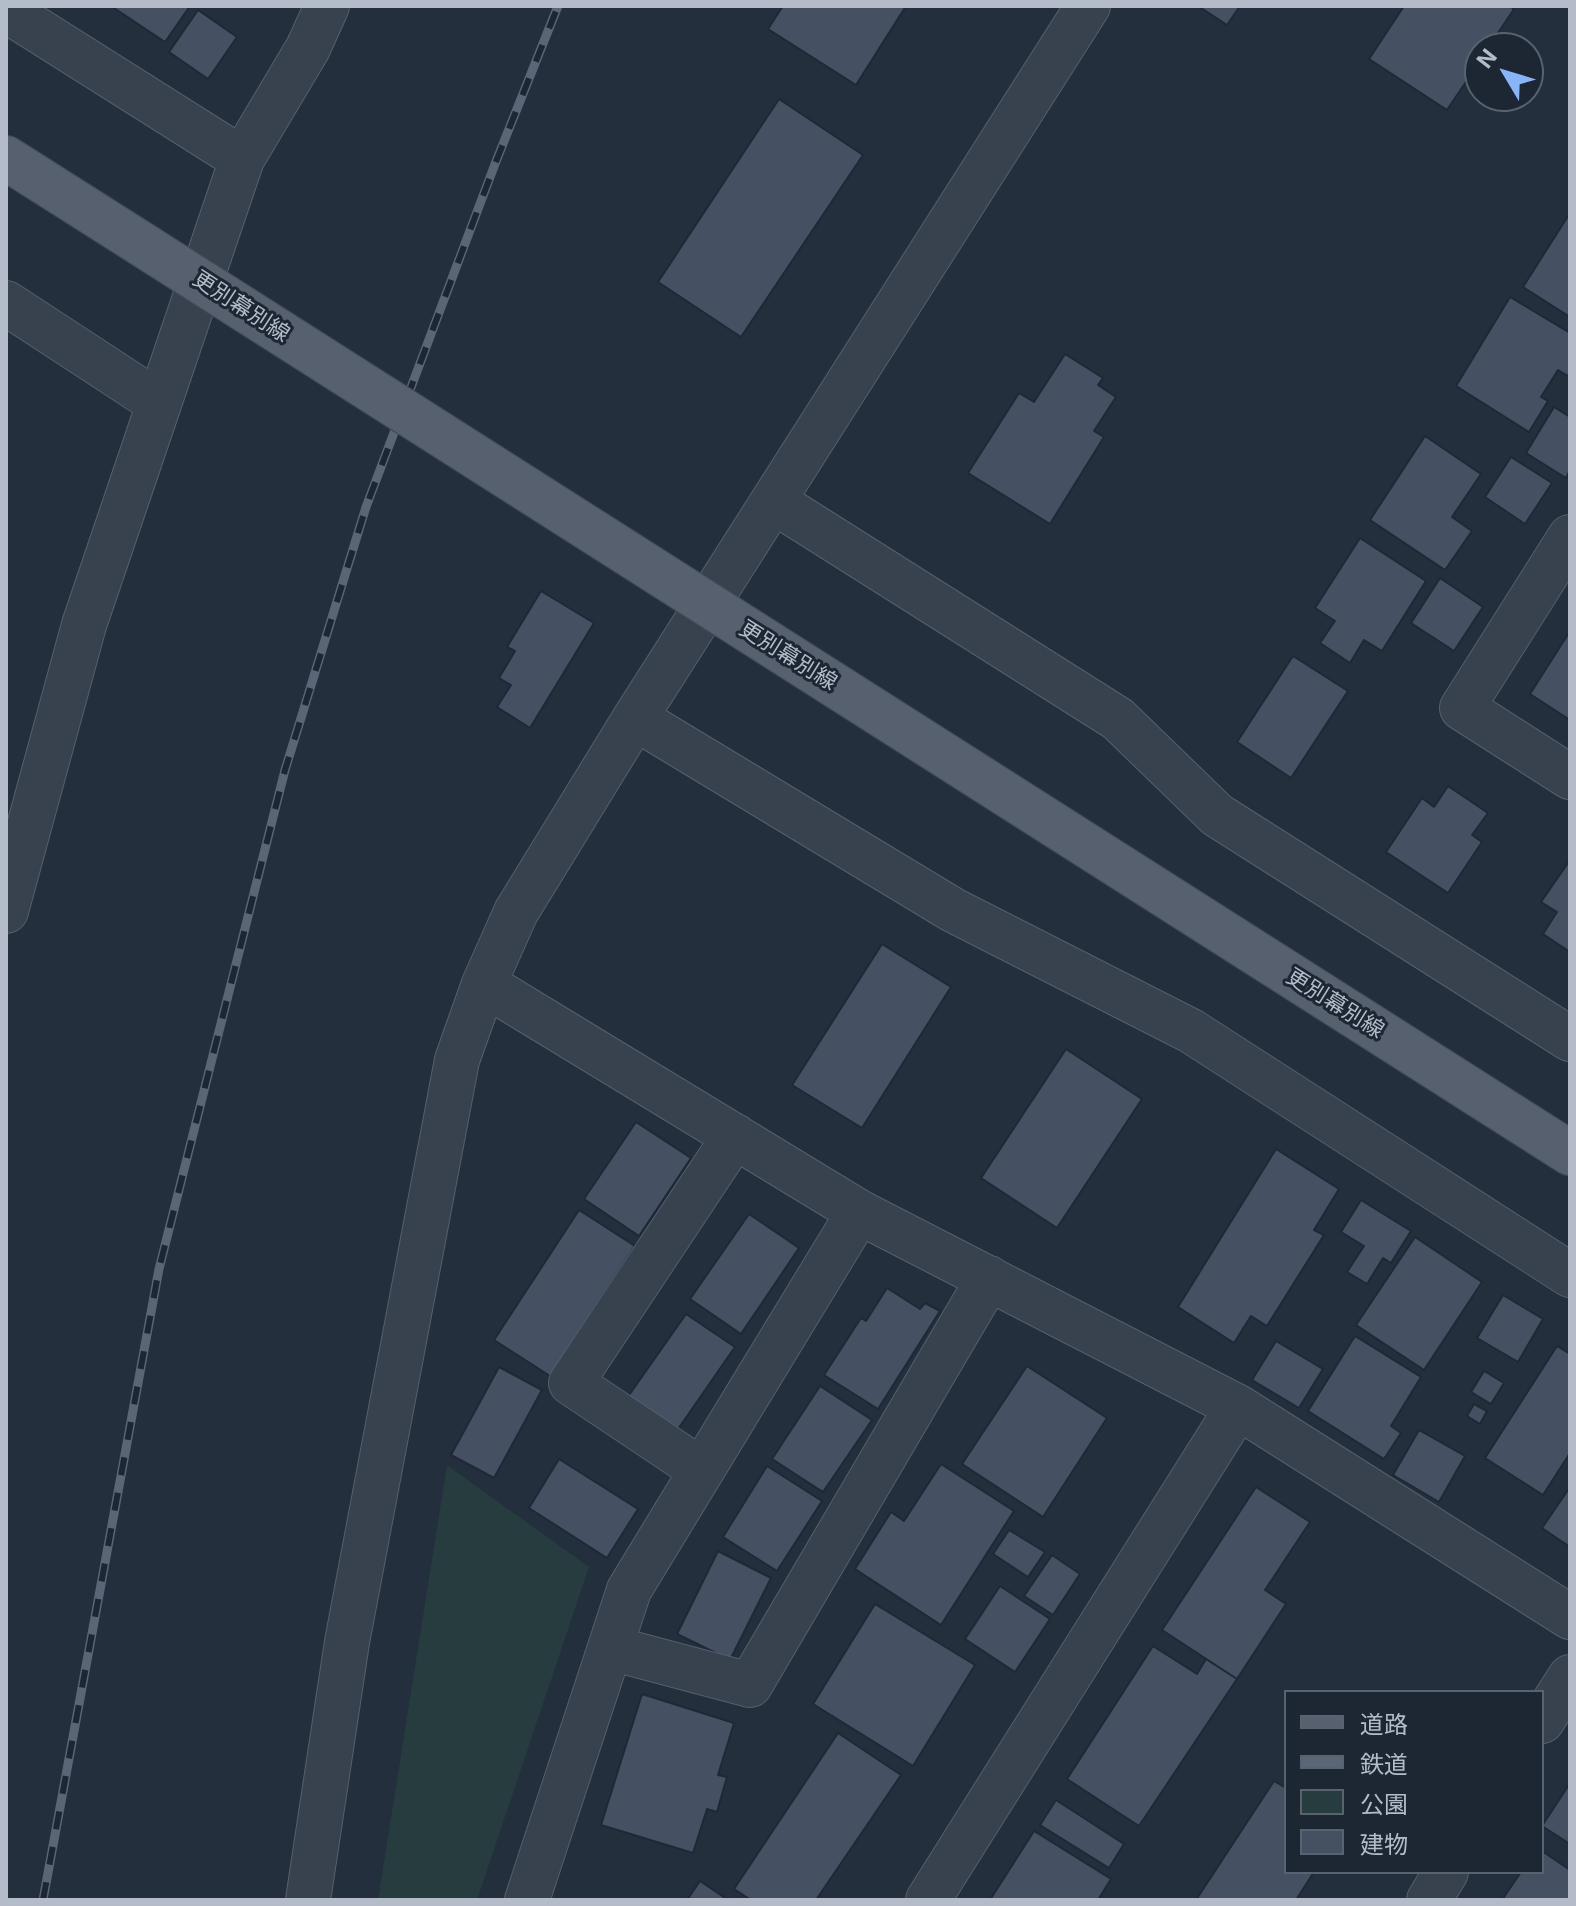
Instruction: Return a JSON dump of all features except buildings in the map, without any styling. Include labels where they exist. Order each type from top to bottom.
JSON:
[{"type":"main road","name":"更別幕別線","points":[[6,158],[1570,1153]]},
{"type":"street","points":[[6,911],[84,625],[242,159],[308,48],[327,6]]},
{"type":"street","points":[[308,1900],[347,1642],[454,1075],[484,984],[516,912],[635,718],[1088,6]]},
{"type":"street","points":[[6,10],[242,159]]},
{"type":"street","points":[[6,303],[159,403]]},
{"type":"street","points":[[773,501],[1118,719],[1217,815],[1570,1039]]},
{"type":"street","points":[[1570,537],[1462,708],[1570,777]]},
{"type":"street","points":[[635,718],[953,910],[1191,1031],[1570,1275]]},
{"type":"street","points":[[484,984],[859,1212],[1238,1407],[1570,1617]]},
{"type":"street","points":[[701,1470],[571,1383],[735,1136]]},
{"type":"street","points":[[527,1900],[629,1590],[859,1212]]},
{"type":"street","points":[[611,1648],[750,1685],[989,1278]]},
{"type":"street","points":[[928,1900],[1238,1407]]},
{"type":"street","points":[[1544,1718],[1570,1677]]},
{"type":"street","points":[[1429,1900],[1445,1874]]},
{"type":"green space","points":[[447,1465],[589,1567],[477,1900],[378,1900]]},
{"type":"railway","points":[[43,1900],[159,1269],[285,770],[366,507],[558,6]]}]
